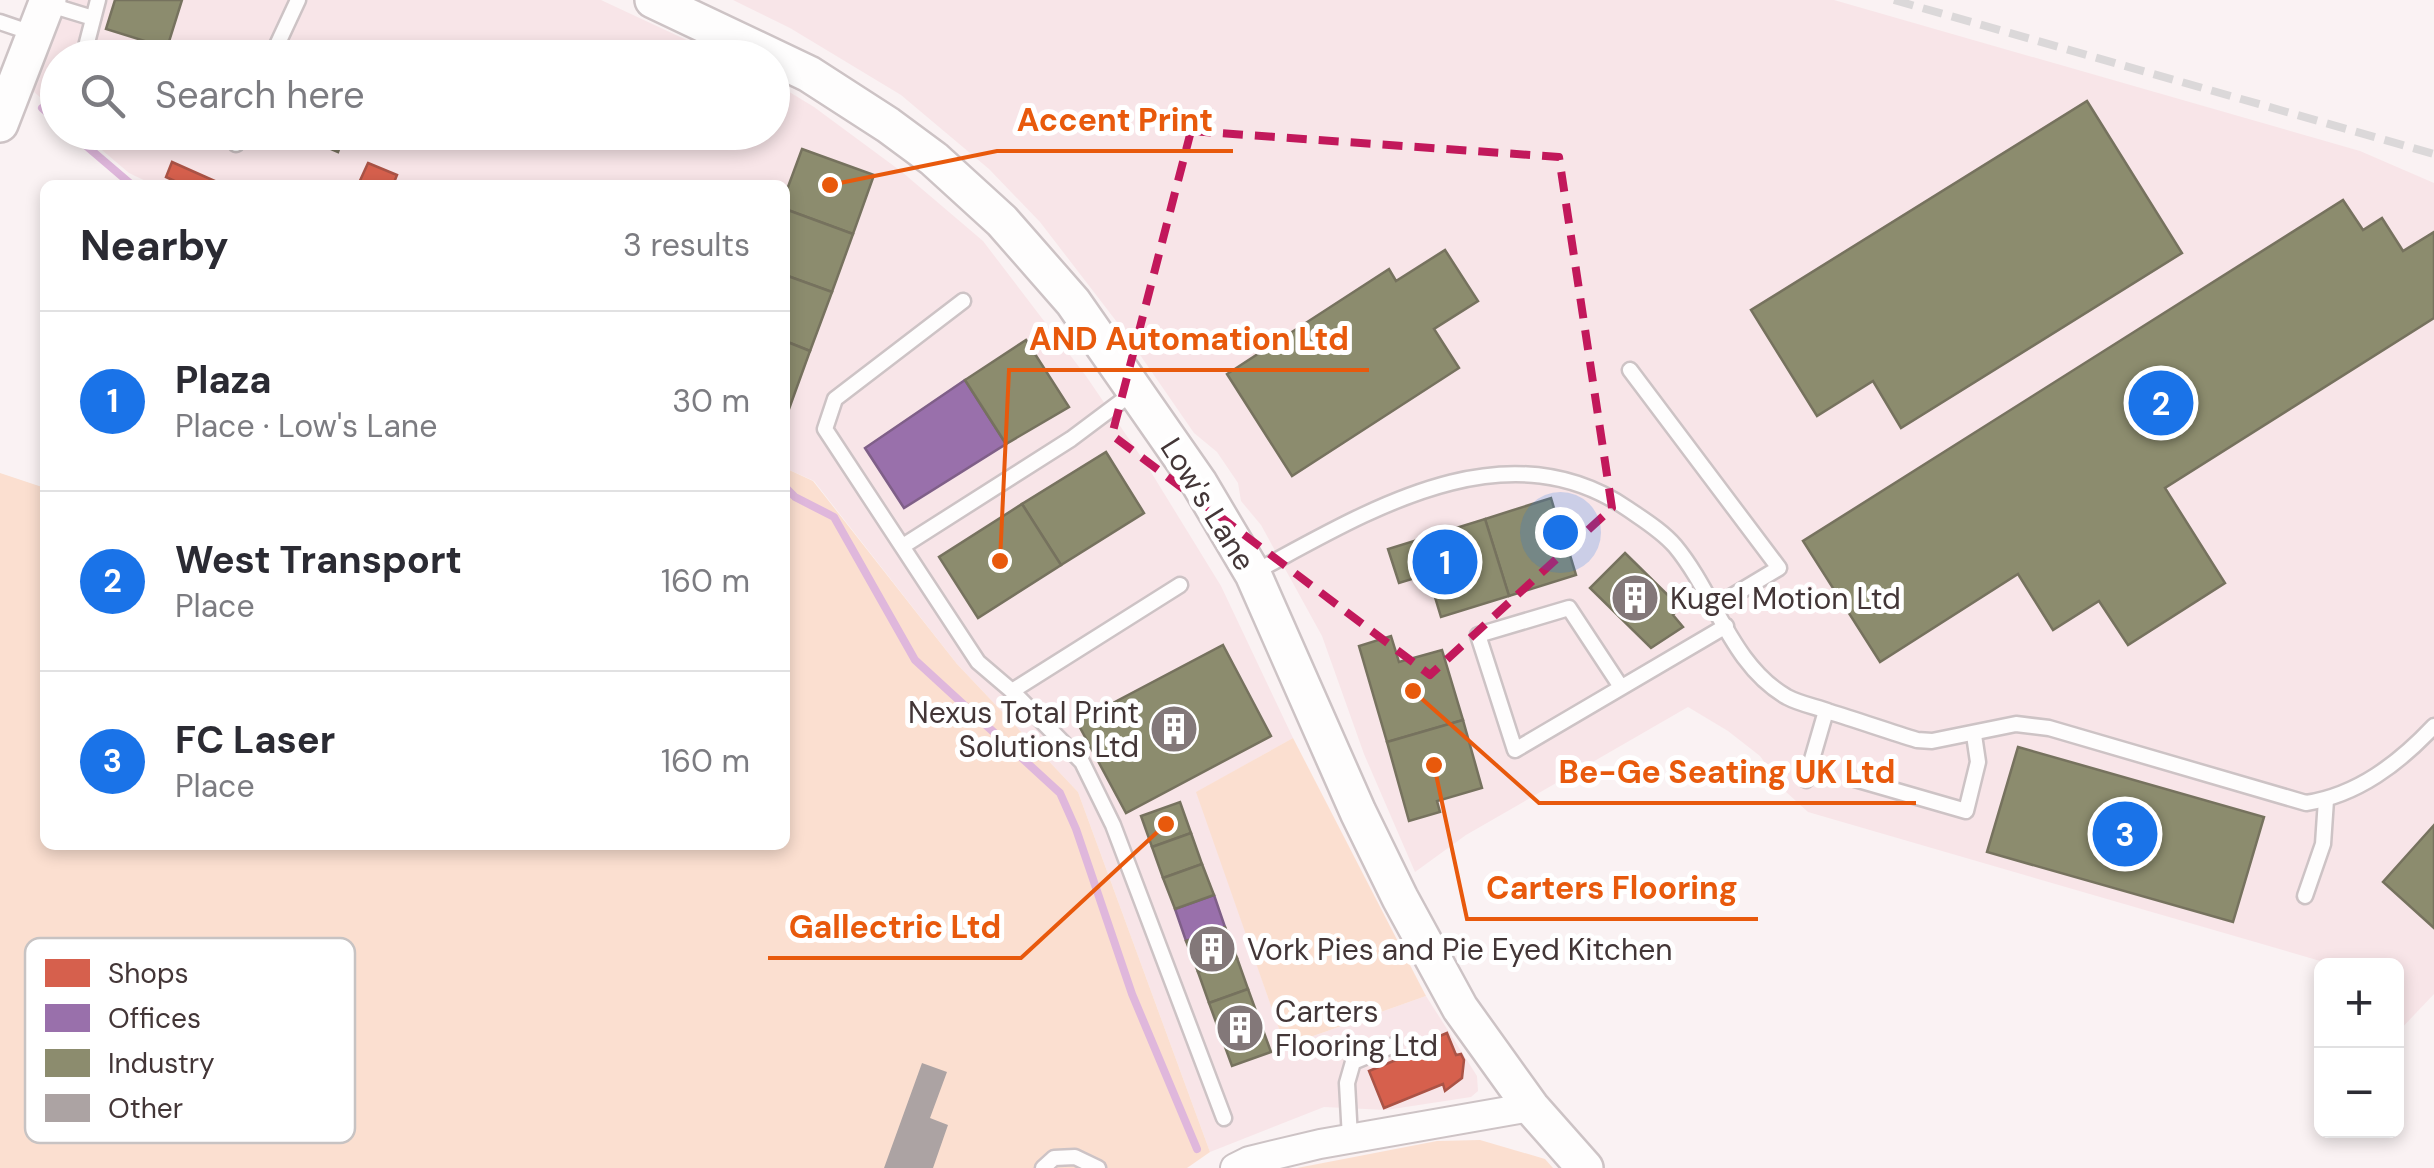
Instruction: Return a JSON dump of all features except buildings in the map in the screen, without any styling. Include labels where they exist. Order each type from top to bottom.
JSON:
[{"type":"street","name":"Low's Lane","points":[[653,0],[737,40]]},
{"type":"street","points":[[0,124],[43,13]]},
{"type":"street","name":"Low's Lane","points":[[790,65],[849,98],[934,159],[1002,221],[1073,302],[1199,483],[1253,574],[1400,898],[1460,1008],[1531,1106],[1585,1168]]},
{"type":"street","points":[[1235,1168],[1249,1161],[1350,1138],[1531,1106]]},
{"type":"lane","points":[[87,40],[98,0]]},
{"type":"lane","points":[[279,40],[298,0]]},
{"type":"lane","points":[[0,22],[43,13],[93,18]]},
{"type":"lane","points":[[964,301],[835,398],[825,428],[978,662],[1082,762],[1113,824],[1224,1118]]},
{"type":"lane","points":[[1630,370],[1779,568],[1714,607]]},
{"type":"lane","points":[[903,546],[1070,439],[1135,390]]},
{"type":"lane","points":[[1253,574],[1391,501],[1441,483],[1491,475],[1531,476],[1585,485],[1652,525],[1675,546],[1748,664],[1789,698],[1917,740],[1974,735],[2016,724],[2049,728],[2306,803],[2326,800],[2370,780],[2402,759],[2434,726]]},
{"type":"lane","points":[[1012,691],[1180,585]]},
{"type":"lane","points":[[1621,687],[1570,608],[1478,635],[1515,750],[1726,626]]},
{"type":"lane","points":[[1806,780],[1826,710]]},
{"type":"lane","points":[[1856,780],[1966,811],[1978,762],[1974,735]]},
{"type":"lane","points":[[2306,896],[2323,844],[2326,800]]},
{"type":"lane","points":[[1350,1138],[1347,1083],[1353,1062],[1394,1045]]},
{"type":"lane","points":[[1044,1168],[1054,1158],[1076,1157],[1098,1168]]},
{"type":"highlighted area","points":[[1191,131],[1559,157],[1612,508],[1430,675],[1112,435]]},
{"type":"shaded area","points":[[69,0],[601,0],[687,40],[53,40]]},
{"type":"shaded area","points":[[733,0],[1834,0],[2360,151],[2434,183],[2434,994],[2404,1026],[2404,958],[2314,959],[1808,812],[1785,791],[1760,756],[1688,707],[1466,835],[1415,872],[1364,754],[1322,636],[1261,525],[1241,501],[1238,483],[1217,452],[1194,433],[1120,326],[1040,222],[989,169],[901,95],[790,28]]},
{"type":"shaded area","points":[[40,73],[40,97],[33,91]]},
{"type":"shaded area","points":[[790,92],[814,107],[902,172],[983,241],[1086,376],[1221,586],[1293,738],[1197,792],[1285,1046],[1426,996],[1477,1076],[1478,1091],[1471,1097],[1386,1110],[1324,1107],[1210,1152],[1078,792],[957,664],[814,481],[790,470],[790,180],[144,180],[102,150],[790,150]]},
{"type":"shaded area","points":[[790,470],[813,481],[957,664],[1078,792],[1210,1152],[1187,1168],[0,1168],[0,473],[40,486],[40,850],[790,850]]},
{"type":"shaded area","points":[[1293,738],[1426,996],[1285,1046],[1196,792]]},
{"type":"shaded area","points":[[1480,1140],[1545,1159],[1553,1168],[1297,1168],[1437,1141]]},
{"type":"waterway","points":[[91,150],[126,180]]},
{"type":"waterway","points":[[790,492],[834,517],[915,660],[1060,793],[1132,994],[1197,1149]]},
{"type":"railway","points":[[1894,0],[2434,154]]},
{"type":"place","name":"Accent Print","points":[[830,185]]},
{"type":"place","name":"West Transport","points":[[2161,403]]},
{"type":"place","name":"AND Automation Ltd","points":[[1000,561]]},
{"type":"place","name":"Plaza","points":[[1445,562]]},
{"type":"place","name":"Kugel Motion Ltd","points":[[1635,598]]},
{"type":"place","name":"Be-Ge Seating UK Ltd","points":[[1413,691]]},
{"type":"place","name":"Nexus Total Print Solutions Ltd","points":[[1174,729]]},
{"type":"place","name":"Carters Flooring","points":[[1434,765]]},
{"type":"place","name":"Gallectric Ltd","points":[[1166,824]]},
{"type":"place","name":"FC Laser","points":[[2125,834]]},
{"type":"place","name":"Vork Pies and Pie Eyed Kitchen","points":[[1212,949]]},
{"type":"place","name":"Carters Flooring Ltd","points":[[1240,1028]]}]
